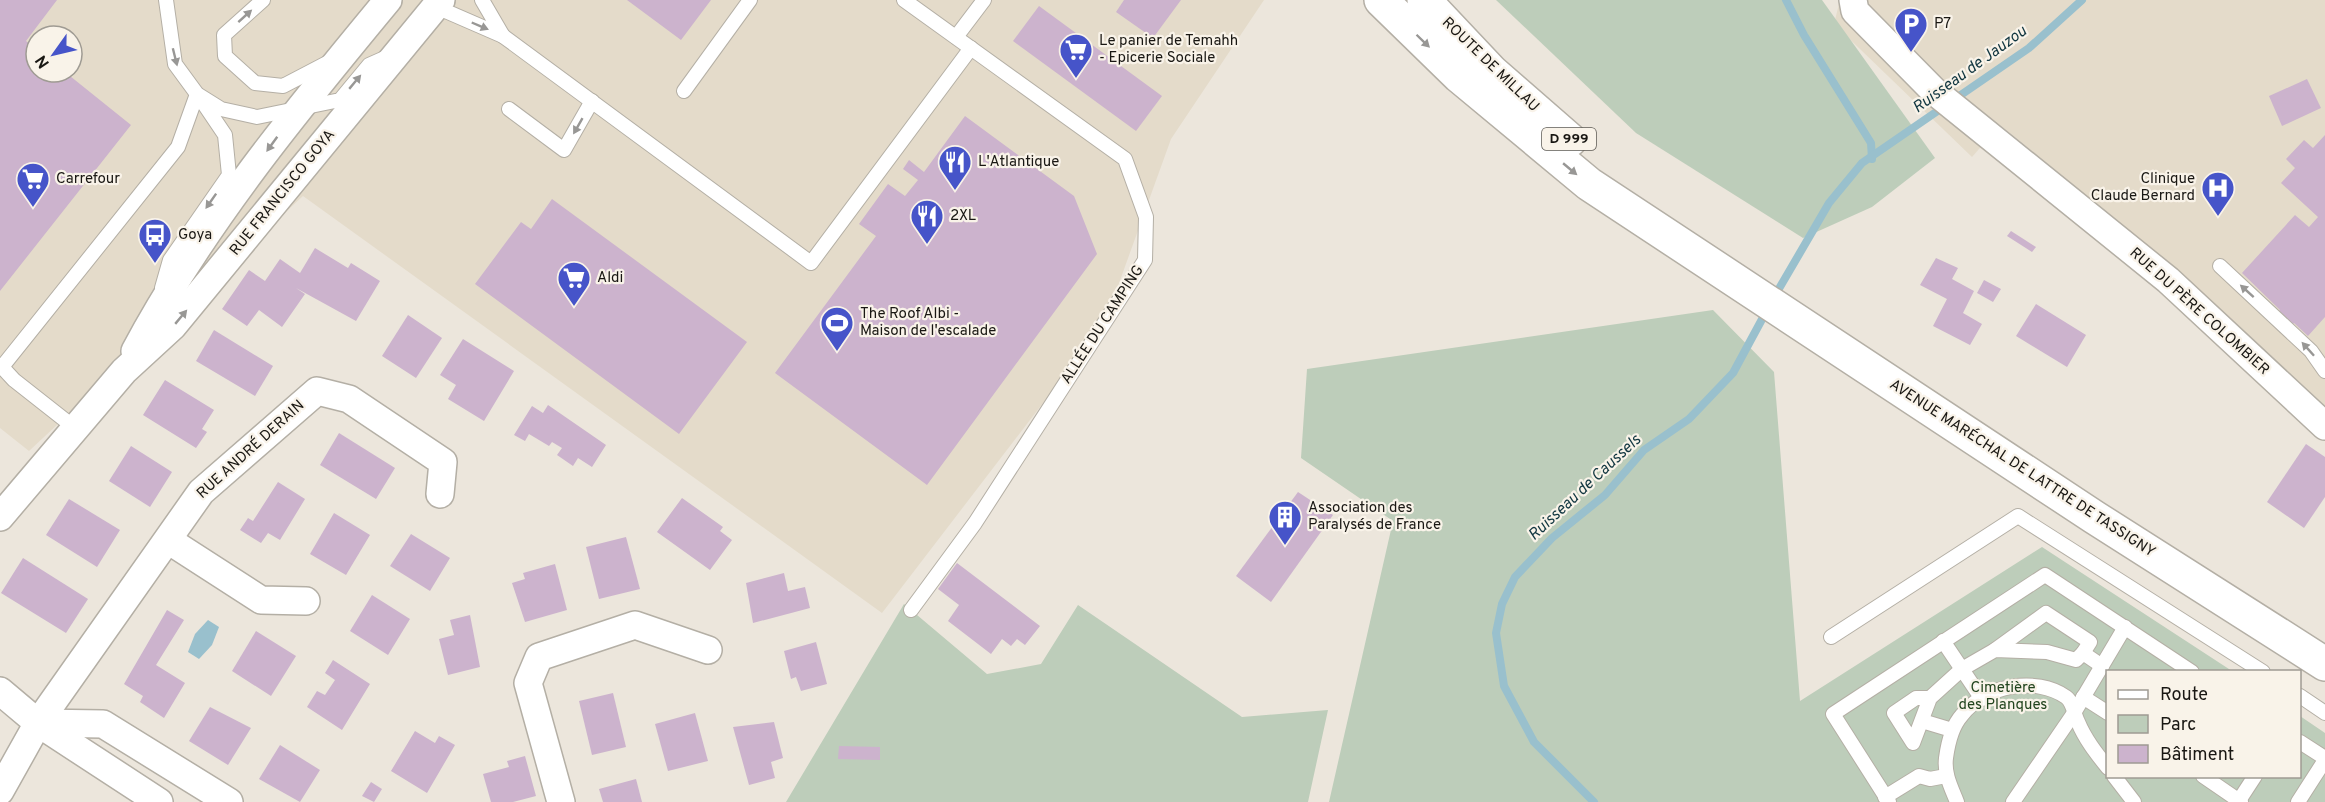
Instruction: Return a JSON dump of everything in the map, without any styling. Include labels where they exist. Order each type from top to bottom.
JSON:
[{"type":"main road","points":[[1381,0],[1459,76],[1589,184],[1720,272]]},
{"type":"main road","name":"ROUTE DE MILLAU","points":[[1424,0],[1492,72],[1720,272]]},
{"type":"main road","name":"AVENUE MARÉCHAL DE LATTRE DE TASSIGNY","points":[[1720,272],[2094,517],[2325,664]]},
{"type":"street","name":"RUE FRANCISCO GOYA","points":[[123,371],[154,314],[197,248],[298,108],[388,0]]},
{"type":"street","name":"RUE DU PÈRE COLOMBIER","points":[[1853,0],[1855,11],[1934,91],[1985,135],[2168,280],[2322,416]]},
{"type":"street","name":"RUE FRANCISCO GOYA","points":[[0,517],[123,371],[173,326],[241,246],[434,2]]},
{"type":"street","name":"RUE ANDRÉ DERAIN","points":[[0,791],[38,723],[201,492],[317,390],[349,399],[443,462],[440,494]]},
{"type":"street","points":[[168,540],[261,600],[306,601]]},
{"type":"street","points":[[561,802],[528,683],[539,657],[635,625],[708,650]]},
{"type":"street","points":[[0,691],[38,723],[159,802]]},
{"type":"street","points":[[38,723],[103,724],[229,802]]},
{"type":"lane","points":[[154,314],[170,260],[229,176],[225,135],[175,64],[166,0]]},
{"type":"lane","points":[[263,0],[224,35],[225,56],[255,83],[283,86],[343,55]]},
{"type":"lane","name":"RUE FRANCISCO GOYA","points":[[482,0],[503,36]]},
{"type":"lane","points":[[684,91],[750,0]]},
{"type":"lane","name":"ALLÉE DU CAMPING","points":[[904,0],[1125,159],[1146,217],[1145,260],[975,523],[911,610]]},
{"type":"lane","points":[[964,43],[984,0]]},
{"type":"lane","name":"RUE FRANCISCO GOYA","points":[[434,2],[503,36],[811,263],[964,43]]},
{"type":"lane","points":[[197,94],[221,109],[257,117],[340,100],[369,65],[395,54]]},
{"type":"lane","points":[[75,428],[14,380],[2,367],[178,147],[197,94]]},
{"type":"lane","points":[[509,109],[564,150],[592,101]]},
{"type":"lane","points":[[2220,267],[2311,351],[2325,371]]},
{"type":"lane","points":[[1831,637],[2018,516],[2261,670]]},
{"type":"lane","points":[[1946,776],[1930,779],[1919,776],[1887,800],[1833,714],[2045,575],[2190,670]]},
{"type":"lane","points":[[1930,698],[1916,698],[1894,713],[1913,742],[1930,698],[1962,669],[1995,650],[2046,613],[2090,642],[2076,660],[2048,652],[1995,650]]},
{"type":"lane","points":[[2013,802],[2074,713],[2125,627]]},
{"type":"lane","points":[[1943,641],[1982,699]]},
{"type":"lane","points":[[2083,653],[2102,666]]},
{"type":"lane","points":[[1957,802],[1946,776],[1946,758],[1952,730],[1962,713],[1982,699],[2004,688],[2030,684],[2050,688],[2070,699],[2086,740],[2106,765]]},
{"type":"lane","points":[[2083,697],[2106,712]]},
{"type":"lane","points":[[2301,697],[2325,713]]},
{"type":"lane","points":[[1922,721],[1952,730]]},
{"type":"lane","points":[[2298,802],[2325,759],[2301,743]]},
{"type":"lane","points":[[2115,778],[2134,802]]},
{"type":"lane","points":[[2204,778],[2239,802],[2253,778]]},
{"type":"shaded area","points":[[0,0],[1264,0],[1171,139],[1105,322],[882,613],[303,196],[29,451],[0,428]]},
{"type":"shaded area","name":"Clinique Claude Bernard","points":[[1840,0],[2325,0],[2325,409],[2176,269],[2000,125],[1972,157],[1834,24]]},
{"type":"green space","points":[[1496,0],[1822,0],[1935,158],[1872,207],[1803,238],[1636,133]]},
{"type":"green space","name":"Cimetière des Planques","points":[[1713,310],[1774,372],[1800,701],[2042,547],[2230,670],[2106,670],[2106,778],[2301,778],[2301,717],[2325,733],[2325,802],[1329,802],[1393,521],[1301,458],[1307,369]]},
{"type":"green space","points":[[904,604],[987,674],[1041,664],[1078,605],[1242,717],[1328,710],[1308,802],[786,802]]},
{"type":"water","points":[[208,620],[219,627],[212,645],[199,659],[188,652],[195,634]]},
{"type":"building","name":"Carrefour","points":[[0,0],[57,0],[39,24],[24,24],[24,84],[80,84],[131,125],[0,291]]},
{"type":"building","points":[[627,0],[711,0],[681,40]]},
{"type":"building","points":[[1124,0],[1181,0],[1153,38],[1116,12]]},
{"type":"building","points":[[1039,6],[1162,96],[1136,131],[1013,41]]},
{"type":"building","points":[[2307,79],[2321,108],[2282,126],[2269,96]]},
{"type":"building","points":[[965,116],[1074,196],[1097,254],[927,485],[775,373],[876,236],[859,224],[888,184],[905,196],[918,180],[903,169],[909,160],[924,172]]},
{"type":"building","points":[[2325,135],[2325,317],[2308,336],[2294,323],[2283,335],[2269,322],[2280,310],[2242,273],[2295,215],[2309,227],[2318,217],[2281,183],[2295,168],[2286,159],[2304,140],[2313,148]]},
{"type":"building","points":[[552,199],[747,342],[679,434],[475,284],[521,222],[531,229]]},
{"type":"building","points":[[2011,231],[2036,247],[2032,252],[2007,236]]},
{"type":"building","points":[[315,248],[348,268],[351,263],[380,281],[356,321],[296,288],[305,294],[282,327],[259,310],[247,326],[222,309],[249,270],[265,281],[280,259],[300,273]]},
{"type":"building","points":[[1936,258],[1958,268],[1952,279],[1974,291],[1963,313],[1982,324],[1970,345],[1933,326],[1947,299],[1920,285]]},
{"type":"building","points":[[1984,280],[2001,289],[1993,302],[1977,293]]},
{"type":"building","points":[[2036,304],[2086,335],[2067,367],[2016,336]]},
{"type":"building","points":[[408,315],[442,338],[416,378],[382,356]]},
{"type":"building","points":[[214,330],[273,366],[255,396],[196,361]]},
{"type":"building","points":[[463,339],[514,371],[484,421],[448,399],[456,385],[440,375]]},
{"type":"building","points":[[165,380],[214,410],[202,429],[207,432],[196,448],[143,415]]},
{"type":"building","points":[[548,405],[606,445],[592,467],[578,458],[573,466],[557,455],[562,448],[552,442],[549,446],[529,434],[525,441],[514,435],[532,406],[543,413]]},
{"type":"building","points":[[339,433],[395,468],[376,499],[320,465]]},
{"type":"building","points":[[2306,444],[2325,457],[2325,497],[2304,528],[2267,502]]},
{"type":"building","points":[[131,446],[172,472],[150,507],[109,481]]},
{"type":"building","points":[[278,482],[305,499],[280,540],[268,533],[261,543],[240,530],[248,518],[253,521]]},
{"type":"building","name":"Association des Paralysés de France","points":[[1298,492],[1333,515],[1271,602],[1236,576]]},
{"type":"building","points":[[682,498],[723,527],[720,531],[732,540],[710,570],[657,532]]},
{"type":"building","points":[[69,499],[120,530],[97,567],[46,535]]},
{"type":"building","points":[[334,513],[370,535],[346,575],[310,554]]},
{"type":"building","points":[[411,534],[450,558],[430,591],[390,566]]},
{"type":"building","points":[[626,537],[640,589],[599,599],[586,547]]},
{"type":"building","points":[[23,558],[88,599],[66,633],[1,593]]},
{"type":"building","points":[[957,563],[1040,626],[1025,645],[1017,639],[1011,646],[1002,639],[991,654],[948,621],[959,605],[938,589]]},
{"type":"building","points":[[555,564],[567,610],[525,622],[512,583],[525,579],[523,573]]},
{"type":"building","points":[[784,573],[788,591],[805,587],[810,608],[753,623],[746,583]]},
{"type":"building","points":[[372,595],[410,619],[388,655],[350,631]]},
{"type":"building","points":[[167,610],[184,620],[156,665],[185,683],[164,718],[140,702],[143,696],[124,684]]},
{"type":"building","points":[[470,615],[480,667],[448,675],[439,639],[454,635],[450,620]]},
{"type":"building","points":[[256,631],[296,656],[271,696],[232,671]]},
{"type":"building","points":[[816,642],[827,684],[801,691],[796,677],[791,679],[784,651]]},
{"type":"building","points":[[333,660],[370,684],[342,730],[307,707],[317,691],[325,695],[335,680],[325,673]]},
{"type":"building","points":[[613,693],[626,747],[592,755],[579,701]]},
{"type":"building","points":[[210,707],[251,728],[228,765],[189,741]]},
{"type":"building","points":[[695,713],[708,761],[668,771],[655,724]]},
{"type":"building","points":[[774,722],[783,758],[771,762],[775,778],[749,785],[733,727]]},
{"type":"building","points":[[415,731],[435,743],[439,736],[455,745],[427,793],[391,771]]},
{"type":"building","points":[[280,745],[320,770],[300,802],[259,779]]},
{"type":"building","points":[[839,746],[880,747],[880,760],[838,759]]},
{"type":"building","points":[[525,756],[536,796],[513,802],[491,802],[483,774],[509,767],[507,761]]},
{"type":"building","points":[[636,779],[642,802],[603,802],[599,789]]},
{"type":"building","points":[[371,782],[382,789],[374,802],[362,796]]},
{"type":"waterway","name":"Ruisseau de Caussels","points":[[1786,0],[1804,35],[1871,143],[1872,159]]},
{"type":"waterway","name":"Ruisseau de Jauzou","points":[[1773,299],[1829,203],[1862,163],[2029,48],[2082,0]]},
{"type":"waterway","name":"Ruisseau de Caussels","points":[[1594,802],[1534,742],[1504,686],[1496,633],[1502,604],[1515,577],[1552,538],[1605,495],[1644,450],[1689,419],[1733,373],[1767,310]]},
{"type":"place","name":"P7","points":[[1911,53]]},
{"type":"place","name":"Le panier de Temahh - Epicerie Sociale","points":[[1076,79]]},
{"type":"place","name":"L'Atlantique","points":[[955,191]]},
{"type":"place","name":"Carrefour","points":[[33,208]]},
{"type":"place","name":"Clinique Claude Bernard","points":[[2218,217]]},
{"type":"place","name":"2XL","points":[[927,245]]},
{"type":"place","name":"Goya","points":[[155,264]]},
{"type":"place","name":"Aldi","points":[[574,307]]},
{"type":"place","name":"The Roof Albi - Maison de l'escalade","points":[[837,352]]},
{"type":"place","name":"Association des Paralysés de France","points":[[1285,546]]}]
